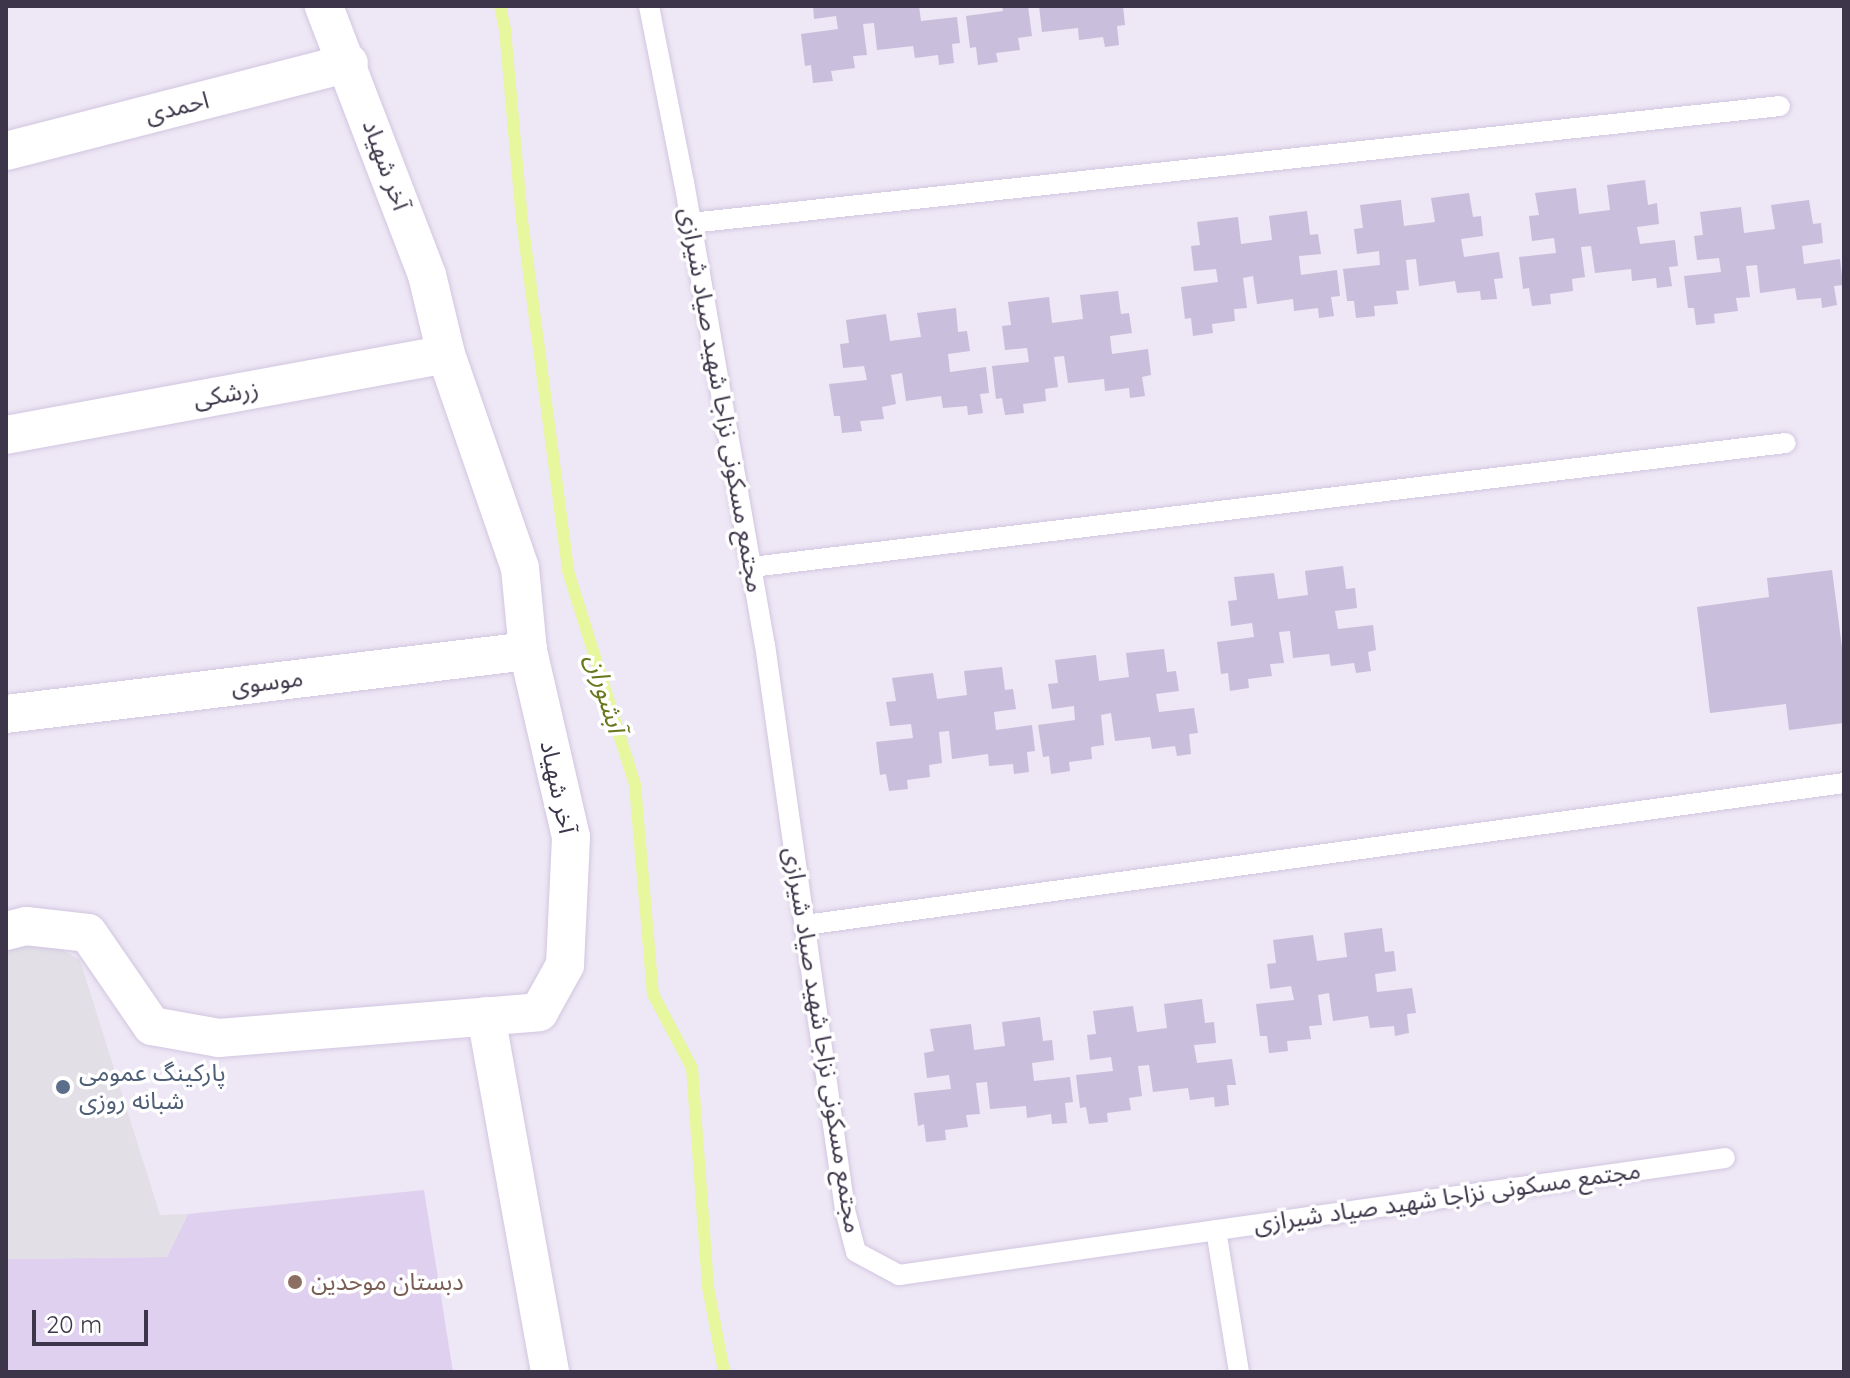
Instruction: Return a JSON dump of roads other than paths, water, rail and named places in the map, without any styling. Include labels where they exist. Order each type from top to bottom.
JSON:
[{"type":"street","name":"آخر شهیاد","points":[[6,931],[26,926],[88,933],[152,1026],[219,1038],[539,1012],[565,965],[571,837],[528,651],[520,568],[446,354],[427,275],[349,63],[324,6]]},
{"type":"street","name":"احمدی","points":[[6,151],[349,63]]},
{"type":"street","name":"زرشکی","points":[[6,435],[446,354]]},
{"type":"street","name":"موسوی","points":[[6,714],[528,651]]},
{"type":"street","points":[[486,1016],[550,1372]]},
{"type":"lane","name":"مجتمع مسکونی نزاجا شهید صیاد شیرازی","points":[[649,6],[752,567],[845,1210],[856,1252],[899,1275],[1725,1158]]},
{"type":"lane","points":[[691,223],[1780,106]]},
{"type":"lane","points":[[752,567],[1786,443]]},
{"type":"lane","points":[[805,925],[1844,783]]},
{"type":"lane","points":[[1216,1230],[1239,1372]]},
{"type":"waterway","name":"آبشوران","points":[[500,6],[505,30],[522,220],[568,571],[635,785],[653,994],[692,1068],[708,1287],[724,1372]]},
{"type":"place","name":"پارکینگ عمومی شبانه روزی","points":[[63,1087]]},
{"type":"place","name":"دبستان موحدین","points":[[295,1282]]}]
